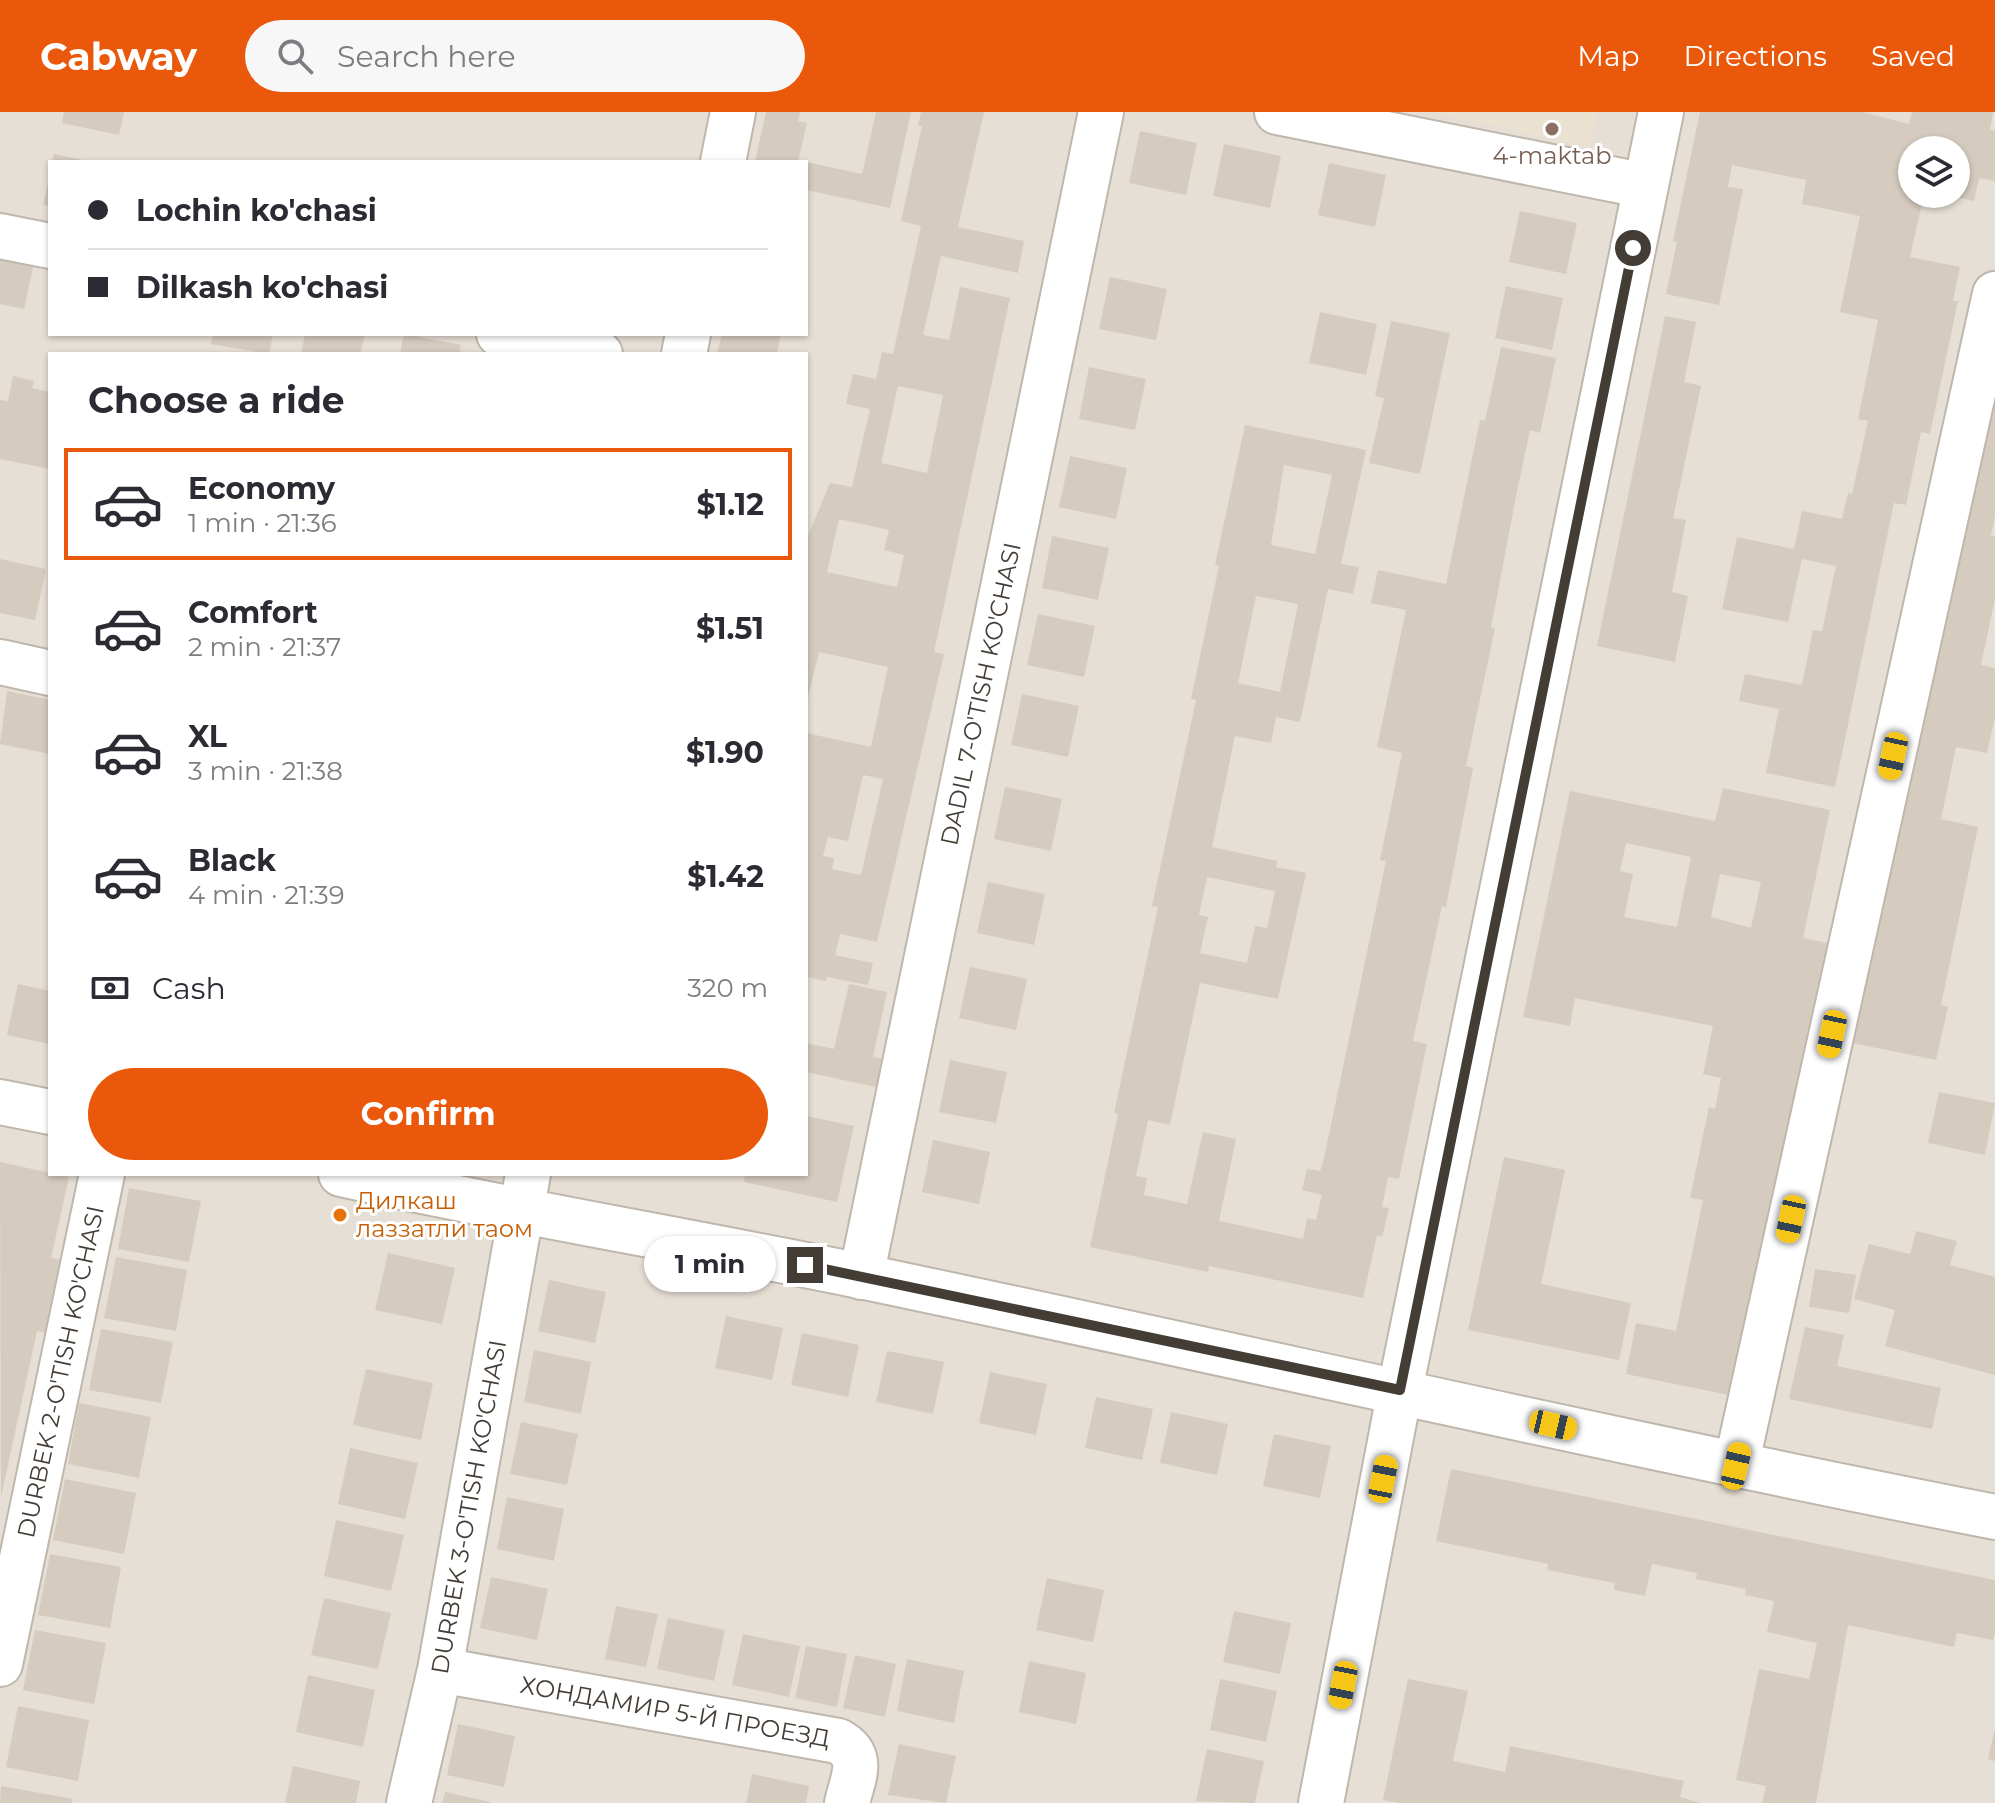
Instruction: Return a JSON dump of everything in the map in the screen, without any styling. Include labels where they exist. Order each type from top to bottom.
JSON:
[{"type":"street","points":[[723,160],[733,112]]},
{"type":"street","name":"DADIL 7-O'TISH KO'CHASI","points":[[861,1277],[1101,112]]},
{"type":"street","points":[[1277,112],[1646,186]]},
{"type":"street","points":[[1321,1803],[1400,1390],[1661,112]]},
{"type":"street","points":[[0,236],[48,246]]},
{"type":"street","points":[[1736,1466],[1995,294]]},
{"type":"street","points":[[509,336],[590,352]]},
{"type":"street","points":[[0,662],[48,673]]},
{"type":"street","points":[[0,1102],[48,1112]]},
{"type":"street","name":"DURBEK 2-O'TISH KO'CHASI","points":[[0,1664],[102,1176]]},
{"type":"street","points":[[356,1176],[525,1192],[861,1277],[1400,1390],[1736,1466],[1995,1517]]},
{"type":"street","name":"DURBEK 3-O'TISH KO'CHASI","points":[[409,1803],[440,1670],[525,1192]]},
{"type":"street","name":"ХОНДАМИР 5-Й ПРОЕЗД","points":[[440,1670],[838,1741],[852,1749],[857,1758],[847,1803]]},
{"type":"shaded area","points":[[0,112],[1995,112],[1995,1803],[0,1803]]},
{"type":"shaded area","name":"4-maktab","points":[[1433,112],[1597,112],[1589,147]]},
{"type":"building","points":[[64,112],[124,112],[119,135],[62,123]]},
{"type":"building","points":[[766,112],[800,112],[798,121],[807,123],[798,160],[755,160]]},
{"type":"building","points":[[876,112],[911,112],[890,208],[808,190],[808,162],[862,174]]},
{"type":"building","points":[[921,112],[984,112],[958,227],[1024,241],[1018,273],[941,256],[923,335],[949,340],[960,287],[1010,298],[934,652],[944,654],[877,942],[840,934],[835,955],[873,963],[868,985],[827,977],[826,981],[808,977],[808,733],[871,747],[888,667],[819,652],[808,698],[808,536],[830,483],[852,487],[870,409],[846,404],[853,374],[876,379],[882,352],[893,354],[921,226],[901,221],[922,126],[918,126]],"holes":[[[898,386],[943,395],[927,473],[881,463]],[[839,519],[889,530],[884,550],[904,555],[897,587],[827,572]],[[863,775],[883,779],[861,875],[832,869],[834,858],[823,856],[828,837],[848,841]]]},
{"type":"building","points":[[1700,112],[1862,112],[1909,124],[1912,112],[1993,112],[1990,130],[1995,131],[1995,181],[1979,178],[1974,201],[1970,200],[1970,136],[1898,136],[1898,208],[1921,208],[1910,257],[1960,267],[1953,301],[1958,301],[1930,434],[1921,432],[1906,505],[1894,503],[1835,787],[1766,773],[1779,709],[1739,701],[1745,674],[1802,685],[1813,630],[1822,631],[1836,566],[1802,559],[1788,622],[1722,609],[1737,537],[1794,549],[1802,511],[1842,519],[1848,493],[1852,494],[1868,421],[1858,419],[1878,320],[1840,312],[1860,216],[1802,204],[1806,180],[1732,165],[1728,187],[1743,189],[1719,305],[1666,294],[1677,242],[1673,241]]},
{"type":"building","points":[[1140,131],[1197,143],[1186,195],[1129,183]]},
{"type":"building","points":[[1224,144],[1281,156],[1270,208],[1213,196]]},
{"type":"building","points":[[54,154],[83,160],[52,160]]},
{"type":"building","points":[[1329,163],[1386,175],[1375,227],[1318,215]]},
{"type":"building","points":[[48,183],[48,206],[43,205]]},
{"type":"building","points":[[1520,211],[1577,223],[1566,274],[1509,262]]},
{"type":"building","points":[[0,250],[35,258],[24,309],[0,304]]},
{"type":"building","points":[[1110,277],[1167,289],[1156,340],[1099,329]]},
{"type":"building","points":[[1506,286],[1563,298],[1552,350],[1495,338]]},
{"type":"building","points":[[1320,312],[1377,324],[1366,375],[1309,363]]},
{"type":"building","points":[[1665,316],[1696,322],[1684,382],[1701,386],[1673,518],[1686,520],[1672,592],[1688,596],[1675,662],[1597,646]]},
{"type":"building","points":[[1391,321],[1450,333],[1420,474],[1369,463],[1384,398],[1375,396]]},
{"type":"building","points":[[213,336],[273,336],[269,352],[211,344]]},
{"type":"building","points":[[305,336],[364,336],[360,352],[301,352]]},
{"type":"building","points":[[404,336],[461,345],[459,352],[400,352]]},
{"type":"building","points":[[722,336],[781,336],[777,352],[718,352]]},
{"type":"building","points":[[1501,347],[1556,358],[1540,433],[1530,430],[1517,491],[1491,628],[1495,628],[1466,766],[1473,768],[1446,907],[1442,906],[1413,1041],[1427,1044],[1399,1179],[1388,1177],[1382,1207],[1389,1208],[1382,1237],[1377,1235],[1363,1298],[1209,1266],[1208,1272],[1090,1247],[1118,1114],[1114,1113],[1158,907],[1152,906],[1196,700],[1191,699],[1245,425],[1366,450],[1341,564],[1359,567],[1353,594],[1328,589],[1300,722],[1276,717],[1271,743],[1235,736],[1212,847],[1277,861],[1276,867],[1306,873],[1278,999],[1200,983],[1170,1125],[1148,1120],[1136,1176],[1147,1178],[1144,1195],[1187,1204],[1203,1132],[1236,1139],[1219,1221],[1303,1239],[1307,1218],[1316,1220],[1322,1195],[1302,1190],[1307,1169],[1320,1171],[1323,1163],[1386,861],[1380,860],[1402,753],[1377,747],[1406,610],[1371,603],[1378,570],[1446,584],[1480,420],[1485,421]],"holes":[[[1284,465],[1332,475],[1315,554],[1271,545]],[[1256,596],[1298,604],[1280,692],[1238,683]],[[1207,877],[1275,891],[1267,928],[1255,926],[1247,963],[1200,953],[1208,917],[1199,915]]]},
{"type":"building","points":[[1995,351],[1995,515],[1991,536],[1995,536],[1995,599],[1981,665],[1995,668],[1995,717],[1987,753],[1956,747],[1941,819],[1978,827],[1941,1005],[1948,1007],[1936,1060],[1852,1043]]},
{"type":"building","points":[[1089,367],[1146,379],[1135,430],[1079,419]]},
{"type":"building","points":[[13,376],[34,381],[32,388],[48,392],[48,469],[0,459],[0,400],[8,401]]},
{"type":"building","points":[[1070,456],[1127,468],[1116,519],[1059,507]]},
{"type":"building","points":[[1052,536],[1109,548],[1098,600],[1042,588]]},
{"type":"building","points":[[0,559],[46,569],[35,620],[0,613]]},
{"type":"building","points":[[1038,614],[1095,626],[1084,677],[1027,665]]},
{"type":"building","points":[[7,691],[48,700],[48,754],[0,744]]},
{"type":"building","points":[[1022,694],[1079,706],[1068,757],[1011,745]]},
{"type":"building","points":[[1005,787],[1062,799],[1051,851],[994,839]]},
{"type":"building","points":[[1723,788],[1830,810],[1803,938],[1827,943],[1770,1214],[1739,1397],[1626,1374],[1636,1323],[1676,1331],[1703,1200],[1690,1198],[1709,1107],[1715,1109],[1721,1078],[1703,1074],[1713,1026],[1575,998],[1570,1026],[1523,1017],[1570,791],[1715,821]],"holes":[[[1626,843],[1691,857],[1677,927],[1624,917],[1633,874],[1620,871]],[[1720,874],[1761,882],[1751,928],[1711,917]]]},
{"type":"building","points":[[988,882],[1045,894],[1034,945],[977,933]]},
{"type":"building","points":[[970,967],[1027,979],[1016,1030],[959,1018]]},
{"type":"building","points":[[18,984],[48,991],[48,1044],[7,1035]]},
{"type":"building","points":[[849,984],[887,992],[873,1057],[887,1060],[881,1088],[808,1072],[808,1043],[834,1049]]},
{"type":"building","points":[[950,1060],[1007,1072],[996,1123],[939,1112]]},
{"type":"building","points":[[1939,1092],[1995,1103],[1985,1155],[1928,1143]]},
{"type":"building","points":[[808,1116],[854,1126],[837,1202],[744,1182],[745,1176],[808,1176]]},
{"type":"building","points":[[933,1140],[990,1152],[979,1204],[922,1192]]},
{"type":"building","points":[[1504,1157],[1565,1170],[1541,1284],[1631,1303],[1619,1360],[1468,1330]]},
{"type":"building","points":[[0,1162],[48,1172],[48,1176],[69,1177],[51,1258],[66,1260],[50,1334],[37,1331],[1,1497]]},
{"type":"building","points":[[129,1188],[201,1201],[189,1262],[118,1249]]},
{"type":"building","points":[[1916,1231],[1957,1241],[1950,1265],[1995,1277],[1995,1375],[1885,1346],[1895,1310],[1854,1299],[1869,1244],[1910,1254]]},
{"type":"building","points":[[388,1253],[455,1268],[442,1324],[375,1310]]},
{"type":"building","points":[[116,1257],[187,1270],[176,1331],[104,1318]]},
{"type":"building","points":[[1815,1269],[1856,1275],[1849,1313],[1809,1307]]},
{"type":"building","points":[[549,1280],[606,1292],[595,1343],[538,1331]]},
{"type":"building","points":[[726,1316],[783,1328],[772,1380],[715,1368]]},
{"type":"building","points":[[1805,1327],[1844,1335],[1837,1366],[1941,1388],[1932,1429],[1789,1399]]},
{"type":"building","points":[[101,1329],[173,1342],[161,1403],[89,1390]]},
{"type":"building","points":[[802,1333],[859,1345],[848,1397],[791,1385]]},
{"type":"building","points":[[534,1350],[591,1362],[581,1414],[524,1402]]},
{"type":"building","points":[[887,1351],[944,1362],[933,1414],[876,1402]]},
{"type":"building","points":[[366,1369],[433,1383],[421,1440],[353,1425]]},
{"type":"building","points":[[990,1372],[1047,1384],[1036,1435],[979,1423]]},
{"type":"building","points":[[1096,1397],[1153,1409],[1142,1460],[1085,1448]]},
{"type":"building","points":[[79,1403],[151,1417],[139,1478],[68,1464]]},
{"type":"building","points":[[1171,1412],[1228,1424],[1217,1475],[1160,1463]]},
{"type":"building","points":[[521,1422],[578,1434],[567,1485],[510,1474]]},
{"type":"building","points":[[1274,1434],[1331,1446],[1320,1498],[1263,1486]]},
{"type":"building","points":[[350,1448],[418,1463],[405,1519],[338,1504]]},
{"type":"building","points":[[1451,1469],[1995,1580],[1993,1640],[1957,1633],[1954,1647],[1848,1625],[1816,1803],[1762,1803],[1766,1786],[1736,1780],[1759,1669],[1809,1679],[1817,1643],[1767,1632],[1774,1601],[1745,1595],[1746,1589],[1696,1579],[1697,1573],[1652,1564],[1645,1596],[1614,1590],[1615,1583],[1547,1570],[1548,1564],[1436,1541]]},
{"type":"building","points":[[65,1479],[136,1493],[124,1554],[53,1540]]},
{"type":"building","points":[[507,1497],[564,1509],[554,1561],[497,1549]]},
{"type":"building","points":[[336,1520],[404,1535],[391,1591],[324,1576]]},
{"type":"building","points":[[50,1554],[121,1567],[110,1628],[38,1615]]},
{"type":"building","points":[[491,1577],[548,1589],[537,1640],[480,1628]]},
{"type":"building","points":[[1047,1578],[1104,1590],[1093,1642],[1036,1630]]},
{"type":"building","points":[[324,1598],[391,1613],[378,1669],[311,1655]]},
{"type":"building","points":[[616,1606],[658,1614],[646,1667],[605,1659]]},
{"type":"building","points":[[1234,1611],[1291,1623],[1280,1674],[1223,1662]]},
{"type":"building","points":[[668,1618],[725,1630],[714,1681],[657,1669]]},
{"type":"building","points":[[35,1630],[106,1643],[94,1704],[23,1690]]},
{"type":"building","points":[[743,1634],[800,1646],[789,1697],[732,1685]]},
{"type":"building","points":[[806,1646],[847,1654],[837,1707],[795,1698]]},
{"type":"building","points":[[855,1655],[896,1664],[885,1717],[843,1708]]},
{"type":"building","points":[[907,1659],[964,1671],[954,1723],[897,1711]]},
{"type":"building","points":[[1029,1661],[1086,1673],[1076,1724],[1019,1712]]},
{"type":"building","points":[[308,1675],[375,1690],[363,1747],[296,1732]]},
{"type":"building","points":[[1220,1679],[1277,1691],[1266,1742],[1210,1730]]},
{"type":"building","points":[[1408,1679],[1468,1691],[1453,1761],[1505,1772],[1510,1746],[1684,1781],[1680,1797],[1701,1803],[1400,1803],[1383,1800]]},
{"type":"building","points":[[18,1706],[89,1720],[78,1781],[6,1767]]},
{"type":"building","points":[[458,1724],[515,1736],[504,1787],[447,1775]]},
{"type":"building","points":[[1995,1732],[1995,1761],[1988,1759]]},
{"type":"building","points":[[899,1744],[956,1756],[946,1803],[888,1795]]},
{"type":"building","points":[[1207,1749],[1264,1761],[1255,1803],[1196,1801]]},
{"type":"building","points":[[293,1766],[360,1781],[356,1803],[285,1803]]},
{"type":"building","points":[[752,1774],[809,1786],[806,1803],[746,1803]]},
{"type":"building","points":[[1,1786],[73,1799],[72,1803],[0,1803]]},
{"type":"building","points":[[445,1792],[490,1802],[490,1803],[442,1803]]},
{"type":"place","name":"4-maktab","points":[[1552,129]]},
{"type":"place","name":"Дилкаш лаззатли таом","points":[[340,1215]]},
{"type":"route","points":[[805,1265],[1400,1390],[1633,248]]}]
